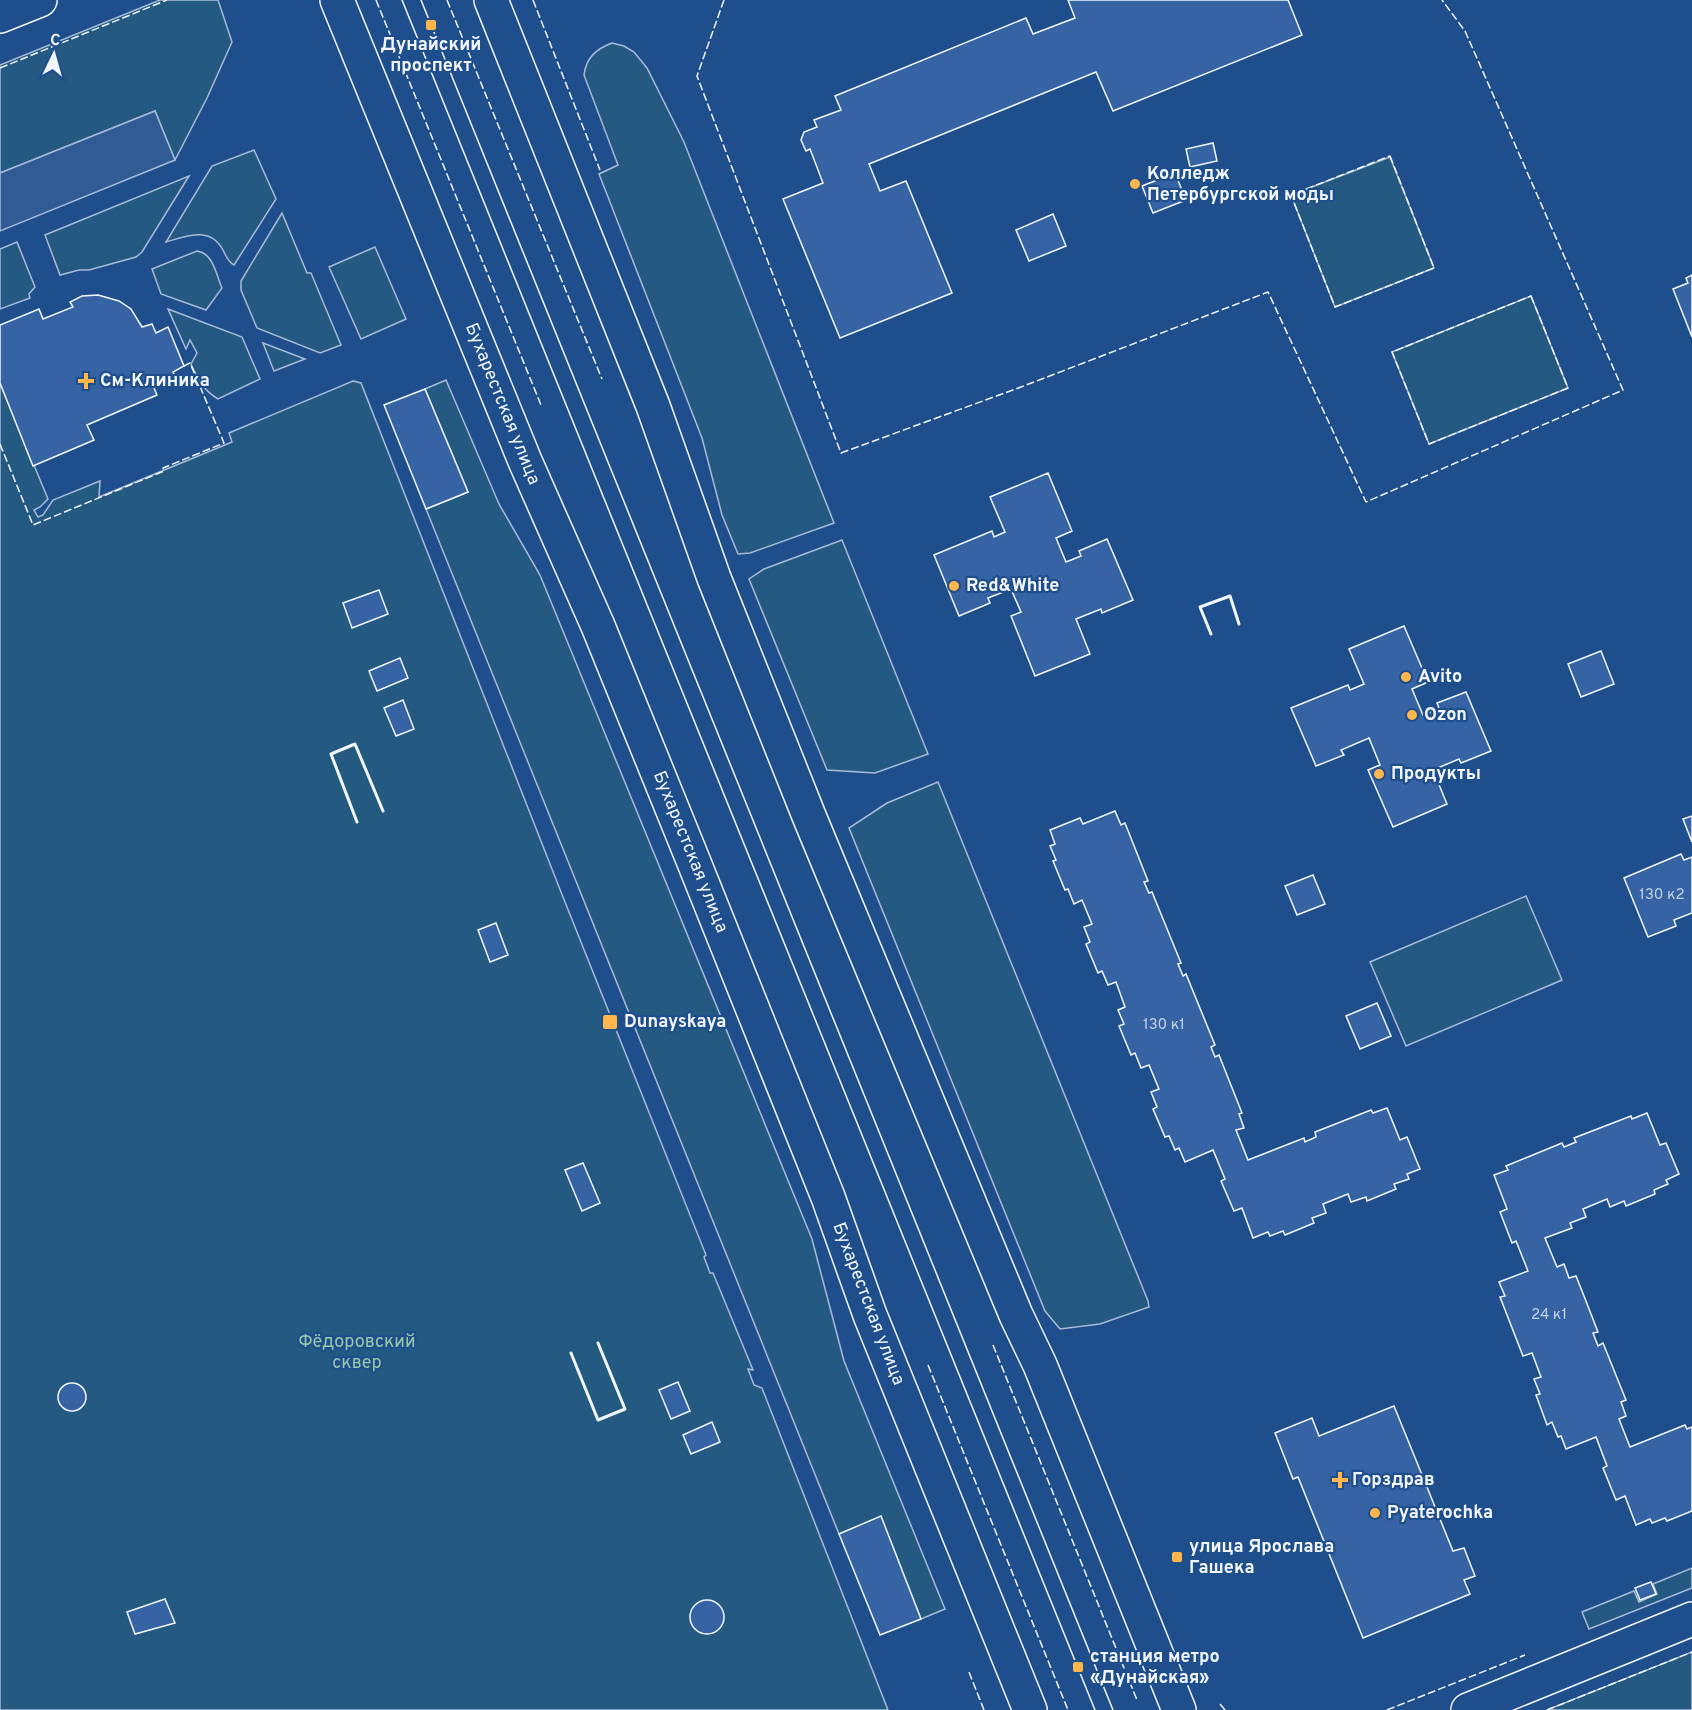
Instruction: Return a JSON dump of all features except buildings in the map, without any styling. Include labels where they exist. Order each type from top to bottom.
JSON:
[{"type":"street","points":[[0,16],[40,0]]},
{"type":"street","name":"Бухарестская улица","points":[[337,0],[525,461],[598,626],[693,860],[828,1197],[870,1315],[1030,1710]]},
{"type":"street","points":[[490,0],[652,406],[714,578],[796,783],[1016,1315],[1040,1365],[1179,1710]]},
{"type":"street","points":[[1468,1710],[1692,1619]]},
{"type":"green space","points":[[160,0],[218,0],[232,42],[207,98],[175,160],[155,111],[0,173],[0,65]]},
{"type":"green space","points":[[612,43],[634,52],[647,68],[684,142],[834,523],[750,553],[738,554],[722,515],[702,438],[599,174],[618,165],[584,75],[593,55]]},
{"type":"green space","points":[[254,150],[276,199],[234,265],[218,243],[205,235],[166,242],[212,166]]},
{"type":"green space","points":[[1390,157],[1434,268],[1335,307],[1291,195]]},
{"type":"green space","points":[[189,176],[142,252],[136,257],[89,270],[60,275],[45,235]]},
{"type":"green space","points":[[282,213],[307,273],[311,273],[341,345],[320,353],[257,328],[241,290],[241,281]]},
{"type":"green space","points":[[17,242],[35,287],[29,294],[30,298],[0,309],[0,249]]},
{"type":"green space","points":[[375,247],[406,319],[361,339],[329,267]]},
{"type":"green space","points":[[197,251],[210,260],[222,288],[206,310],[161,294],[152,269]]},
{"type":"green space","points":[[1531,296],[1568,388],[1429,444],[1392,352]]},
{"type":"green space","points":[[168,309],[242,337],[260,379],[218,399],[213,396],[202,384],[191,364],[197,353],[190,340],[186,349]]},
{"type":"green space","points":[[263,343],[305,359],[274,371]]},
{"type":"green space","points":[[446,380],[499,504],[540,575],[812,1239],[844,1361],[945,1609],[921,1619],[881,1517],[839,1534],[426,509],[468,492],[425,389]]},
{"type":"green space","name":"Фёдоровский сквер","points":[[353,381],[361,383],[706,1255],[704,1257],[710,1273],[713,1273],[753,1370],[748,1369],[754,1385],[762,1388],[888,1710],[0,1710],[0,383],[48,499],[34,510],[38,517],[43,515],[53,500],[100,481],[99,497],[232,442],[229,433]]},
{"type":"green space","points":[[842,540],[928,754],[875,773],[827,770],[749,579],[764,569]]},
{"type":"green space","points":[[938,782],[1149,1307],[1100,1324],[1060,1329],[1045,1311],[849,828],[887,803]]},
{"type":"green space","points":[[1526,896],[1562,980],[1406,1046],[1370,962]]},
{"type":"green space","points":[[1692,1568],[1692,1588],[1589,1629],[1582,1612],[1634,1591],[1639,1602],[1657,1594],[1653,1584]]},
{"type":"green space","points":[[1692,1652],[1692,1710],[1547,1710]]},
{"type":"shaded area","points":[[155,111],[175,160],[0,231],[0,173]]},
{"type":"tram line","points":[[402,0],[1095,1710]]},
{"type":"tram line","points":[[421,0],[1113,1710]]},
{"type":"fence","points":[[0,68],[167,0]]},
{"type":"fence","points":[[376,0],[541,405]]},
{"type":"fence","points":[[447,0],[602,379]]},
{"type":"fence","points":[[533,0],[600,170]]},
{"type":"fence","points":[[724,0],[697,76],[841,453],[1268,292],[1366,502],[1623,390],[1465,31],[1442,0]]},
{"type":"fence","points":[[1390,156],[1434,268],[1335,307],[1291,195],[1390,156]]},
{"type":"fence","points":[[1531,296],[1568,388],[1429,444],[1392,352],[1531,296]]},
{"type":"fence","points":[[0,444],[33,525],[164,471],[163,468],[224,443],[190,363],[184,366]]},
{"type":"fence","points":[[993,1345],[1137,1700]]},
{"type":"fence","points":[[928,1365],[1068,1710]]},
{"type":"fence","points":[[1547,1710],[1692,1652]]},
{"type":"fence","points":[[1387,1710],[1525,1655]]},
{"type":"fence","points":[[969,1672],[984,1710]]},
{"type":"fence","points":[[1220,1704],[1225,1710]]},
{"type":"wall","points":[[1211,634],[1200,607],[1230,596],[1239,624]]},
{"type":"wall","points":[[357,822],[331,754],[355,744],[383,811]]},
{"type":"wall","points":[[571,1353],[598,1420],[625,1409],[598,1343]]},
{"type":"place","name":"Дунайский проспект","points":[[431,25]]},
{"type":"place","name":"Колледж Петербургской моды","points":[[1135,184]]},
{"type":"place","name":"См-Клиника","points":[[86,381]]},
{"type":"place","name":"Red&White","points":[[954,586]]},
{"type":"place","name":"Avito","points":[[1406,677]]},
{"type":"place","name":"Ozon","points":[[1412,715]]},
{"type":"place","name":"Продукты","points":[[1379,774]]},
{"type":"place","name":"Dunayskaya","points":[[610,1022]]},
{"type":"place","name":"Горздрав","points":[[1340,1480]]},
{"type":"place","name":"Pyaterochka","points":[[1375,1513]]},
{"type":"place","name":"улица Ярослава Гашека","points":[[1177,1557]]},
{"type":"place","name":"станция метро «Дунайская»","points":[[1078,1667]]}]
